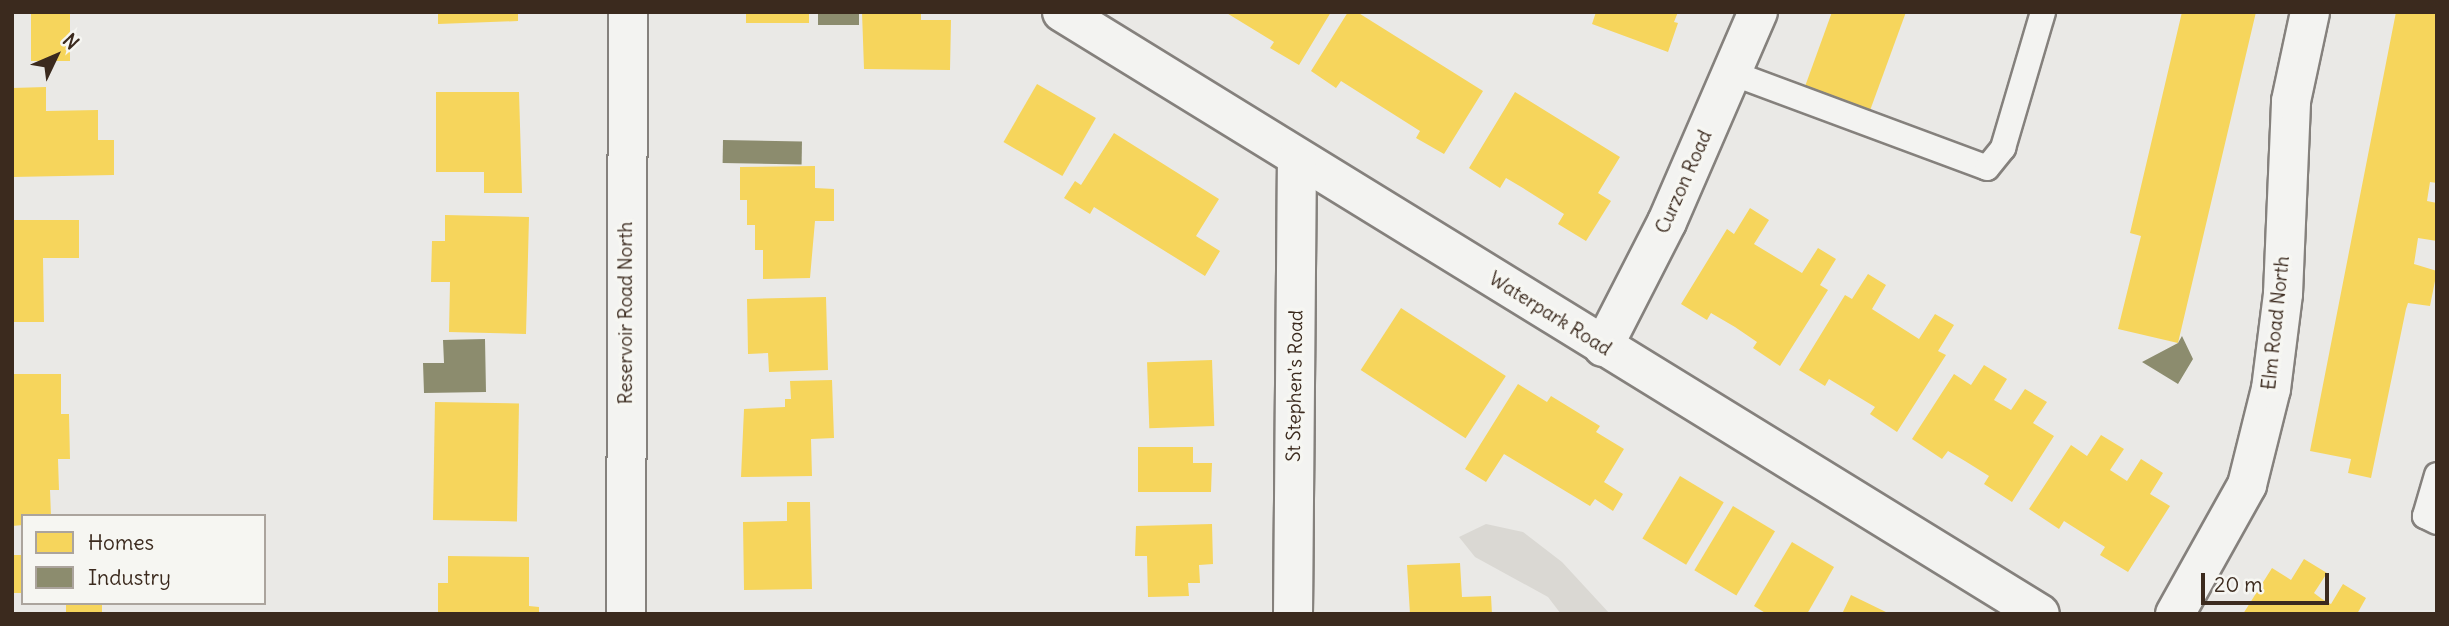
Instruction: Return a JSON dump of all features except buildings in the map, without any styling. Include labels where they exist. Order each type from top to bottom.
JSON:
[{"type":"street","name":"Reservoir Road North","points":[[626,614],[628,12]]},
{"type":"street","name":"Curzon Road","points":[[1603,347],[1667,222],[1758,12]]},
{"type":"street","name":"Elm Road North","points":[[2175,614],[2247,485],[2271,389],[2283,293],[2291,101],[2310,12]]},
{"type":"street","name":"Waterpark Road","points":[[1077,16],[1297,159],[2040,614]]},
{"type":"street","name":"St Stephen's Road","points":[[1293,614],[1297,159]]},
{"type":"lane","points":[[1732,73],[1987,168],[2003,148],[2043,12]]},
{"type":"lane","points":[[2437,475],[2425,516],[2437,522]]},
{"type":"shaded area","points":[[1486,524],[1523,532],[1562,562],[1610,614],[1561,614],[1548,597],[1475,557],[1459,537]]}]
